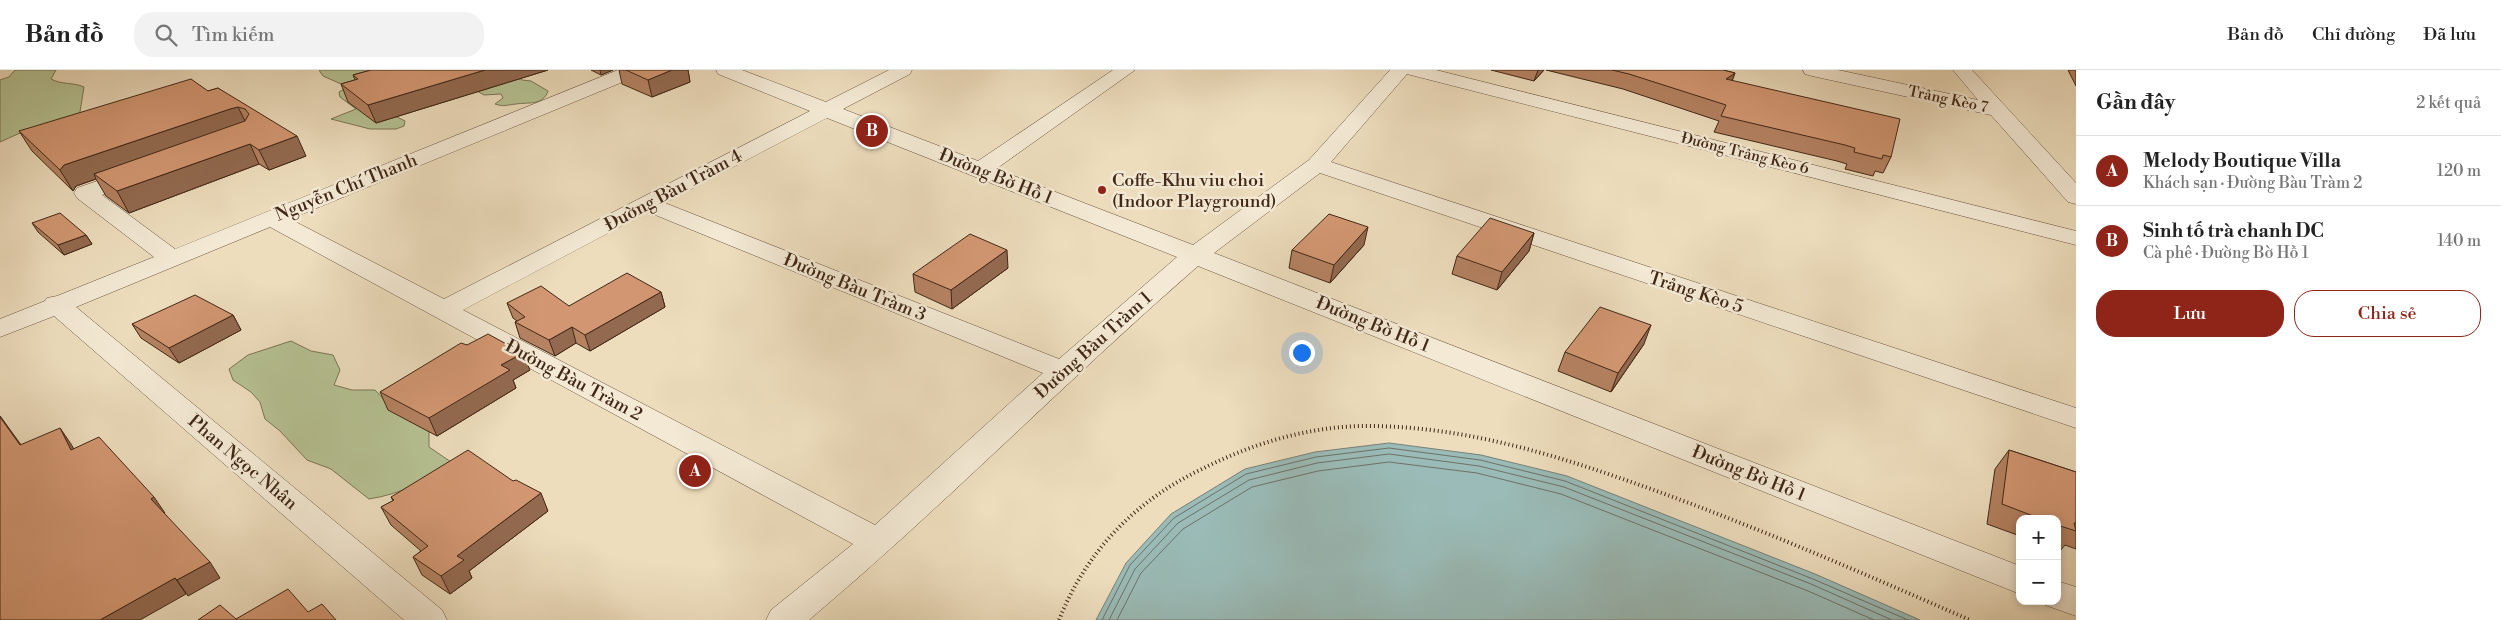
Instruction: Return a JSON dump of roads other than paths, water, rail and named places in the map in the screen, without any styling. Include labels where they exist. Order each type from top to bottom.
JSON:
[{"type":"street","name":"Nguyễn Chí Thanh","points":[[0,329],[56,304],[635,70]]},
{"type":"street","name":"Đường Bờ Hồ 1","points":[[725,70],[2016,578]]},
{"type":"street","name":"Đường Bàu Tràm 4","points":[[443,310],[903,70]]},
{"type":"street","points":[[980,170],[1126,70]]},
{"type":"street","name":"Đường Bàu Tràm 1","points":[[784,620],[878,541],[1062,371],[1195,256],[1317,165],[1400,70]]},
{"type":"street","name":"Đường Trảng Kèo 6","points":[[1413,70],[2076,238]]},
{"type":"street","name":"Trảng Kèo 7","points":[[1812,70],[1996,110]]},
{"type":"street","points":[[1962,70],[2076,197]]},
{"type":"street","name":"Trảng Kèo 5","points":[[1317,165],[2076,418]]},
{"type":"street","points":[[157,168],[85,194],[172,258]]},
{"type":"street","name":"Đường Bàu Tràm 3","points":[[646,204],[1062,371]]},
{"type":"street","name":"Đường Bàu Tràm 2","points":[[270,218],[878,541]]},
{"type":"street","name":"Phan Ngọc Nhân","points":[[56,304],[429,620]]},
{"type":"street","points":[[2061,596],[2076,602]]},
{"type":"water","points":[[1389,443],[1481,455],[1567,476],[1815,574],[1920,620],[1096,620],[1126,563],[1171,514],[1245,469],[1315,452]]},
{"type":"place","name":"Sinh tố trà chanh DC","points":[[872,131]]},
{"type":"place","name":"Coffe-Khu viu choi (Indoor Playground)","points":[[1102,190]]},
{"type":"place","name":"Melody Boutique Villa","points":[[695,471]]}]
